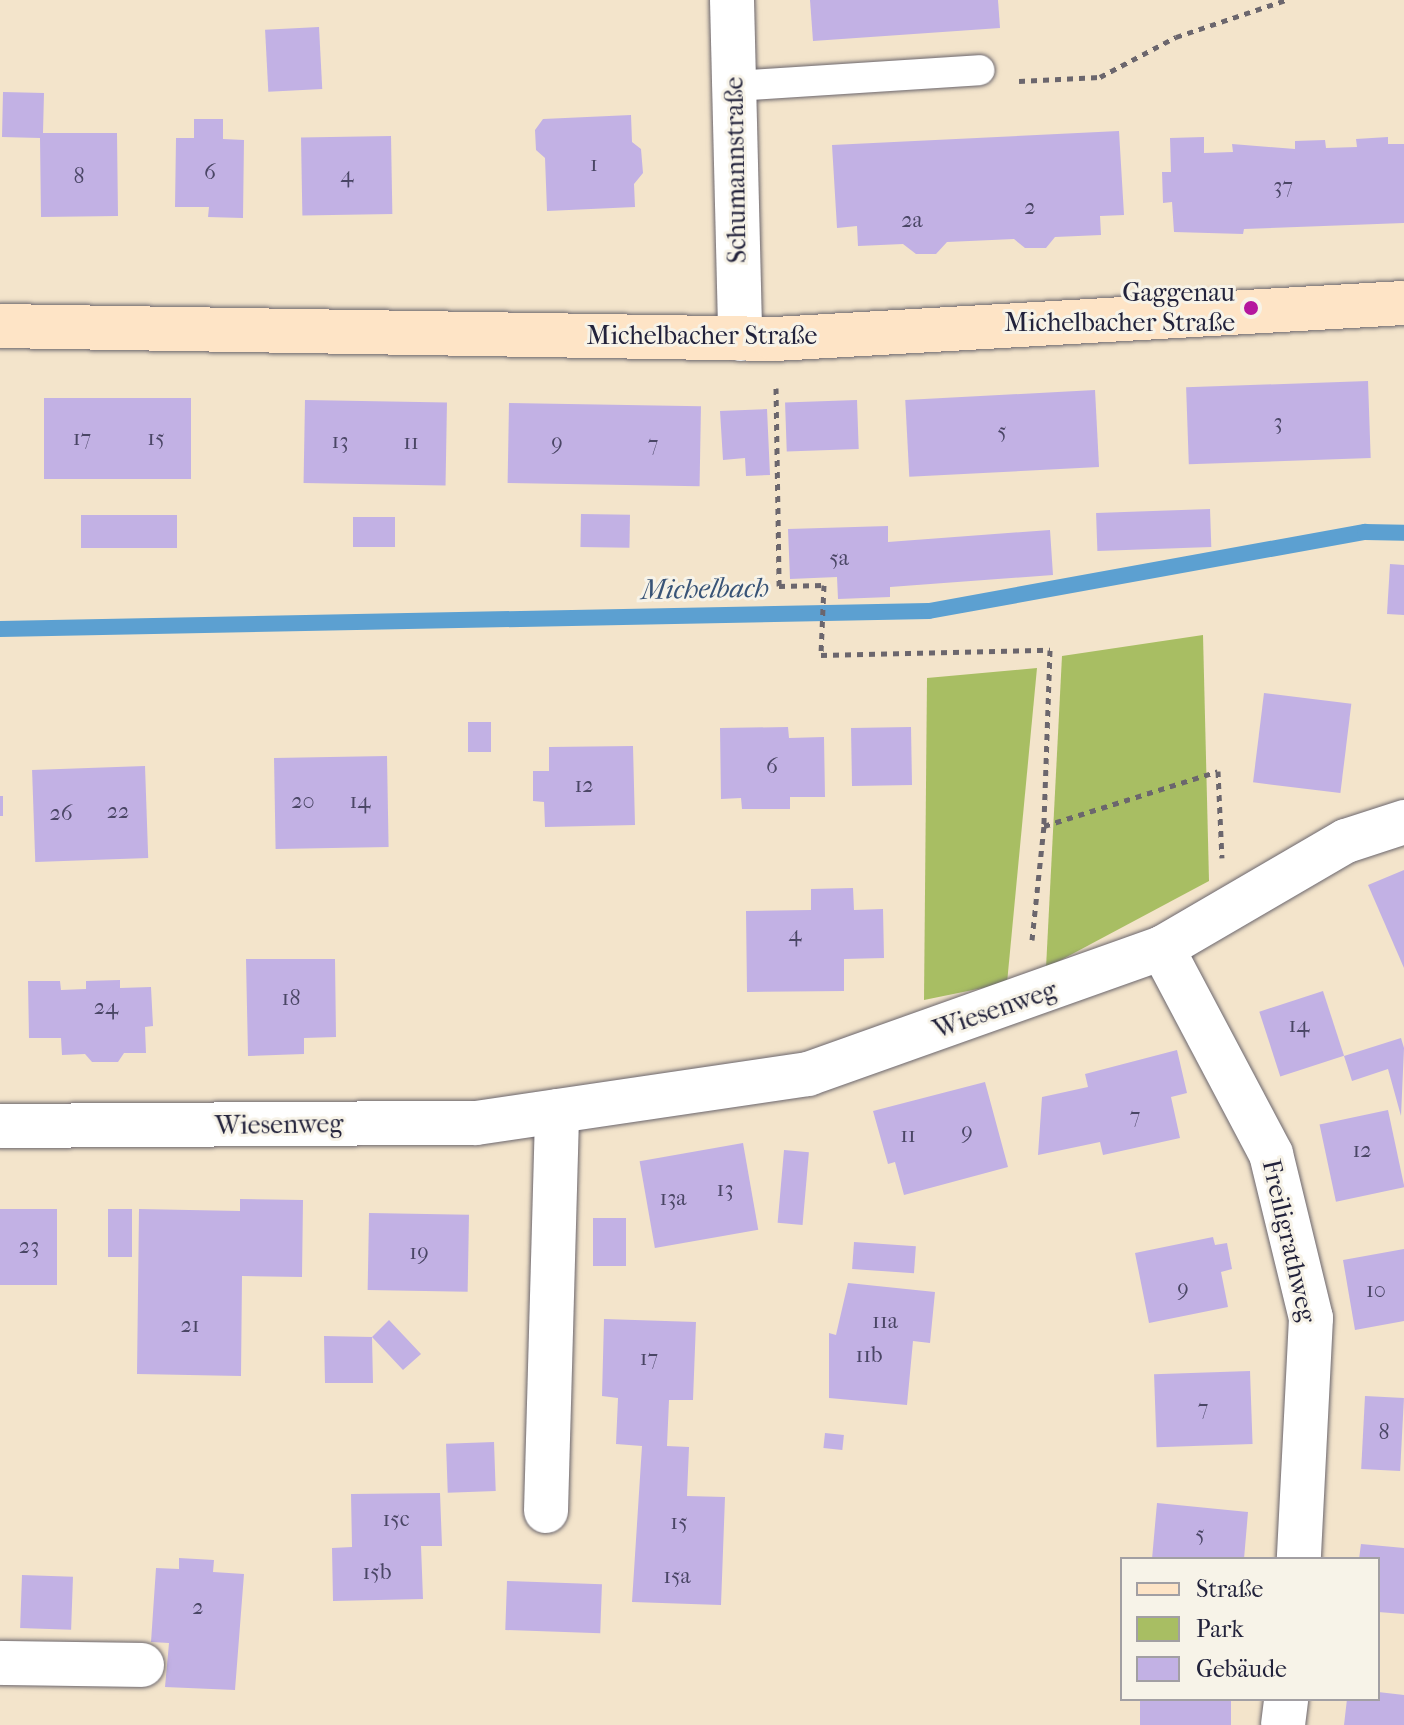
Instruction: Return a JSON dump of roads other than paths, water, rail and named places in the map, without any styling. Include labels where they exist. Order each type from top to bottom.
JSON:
[{"type":"main road","name":"Michelbacher Straße","points":[[0,326],[758,339],[1404,303]]},
{"type":"street","name":"Schumannstraße","points":[[732,0],[734,86],[758,339]]},
{"type":"street","name":"Wiesenweg","points":[[0,1126],[476,1123],[808,1074],[1028,1000],[1162,948],[1346,841],[1404,822]]},
{"type":"street","name":"Freiligrathweg","points":[[1162,948],[1271,1154],[1311,1318],[1299,1557]]},
{"type":"street","points":[[546,1511],[557,1111]]},
{"type":"street","points":[[0,1663],[142,1665]]},
{"type":"street","points":[[1283,1725],[1286,1701]]},
{"type":"lane","points":[[734,86],[979,70]]},
{"type":"waterway","name":"Michelbach","points":[[0,629],[929,611],[1365,532],[1404,533]]},
{"type":"place","name":"Gaggenau Michelbacher Straße","points":[[1251,308]]}]
